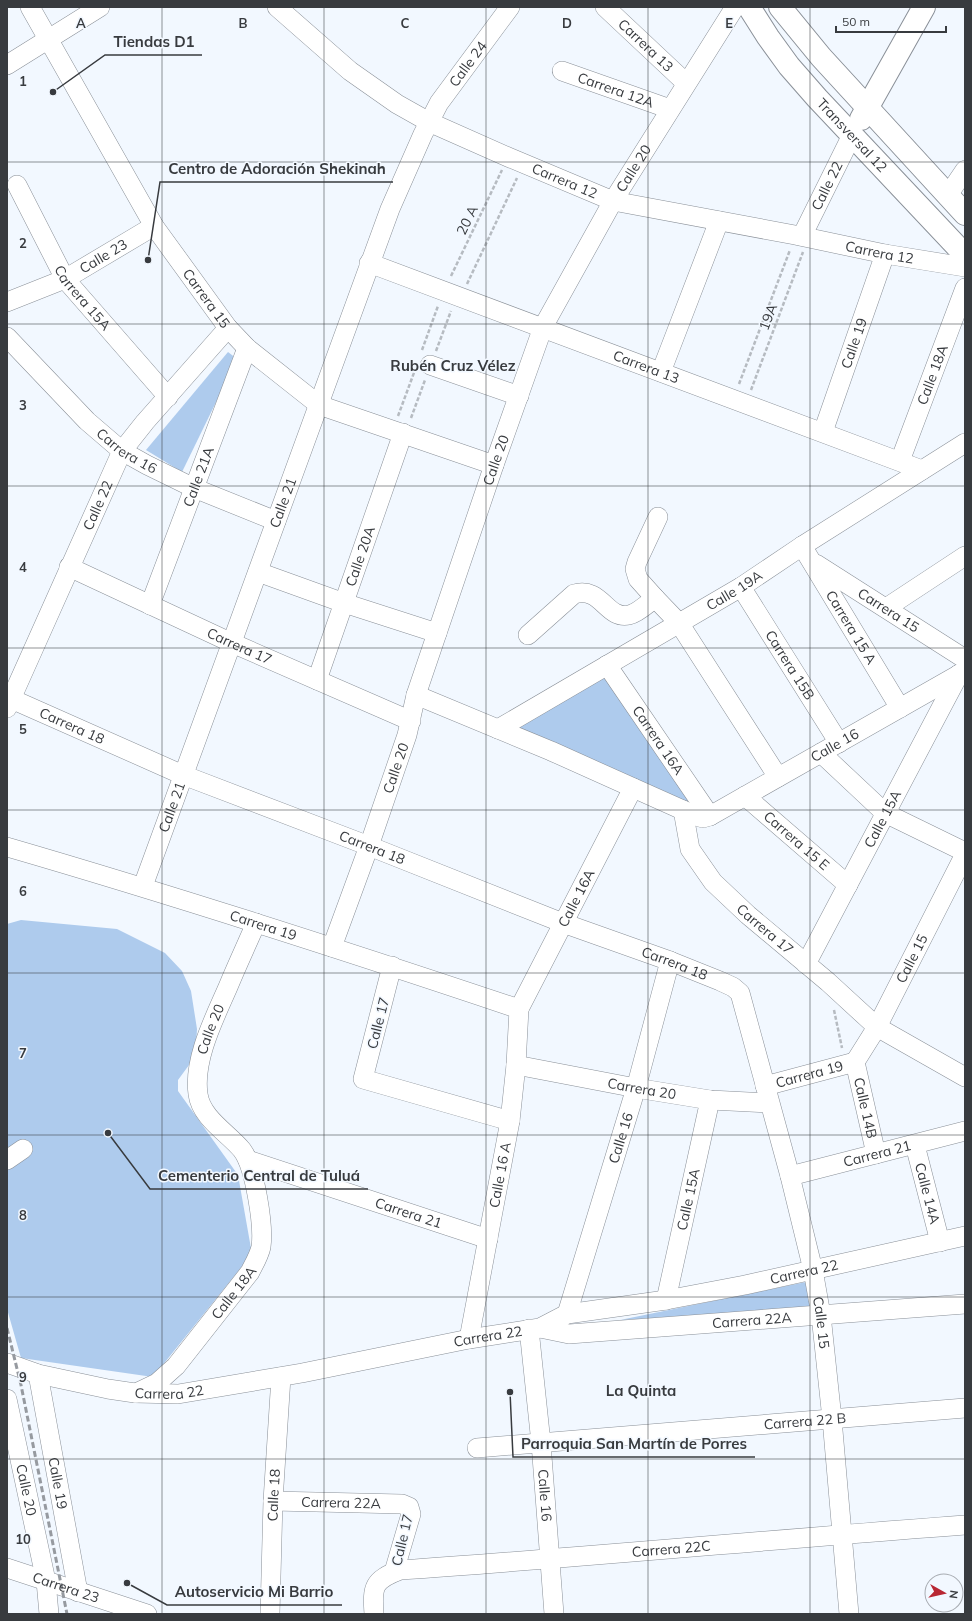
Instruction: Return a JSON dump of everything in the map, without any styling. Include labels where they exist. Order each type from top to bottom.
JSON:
[{"type":"main road","name":"Transversal 12","points":[[749,7],[788,66],[965,255]]},
{"type":"main road","name":"Transversal 12","points":[[780,7],[866,108],[965,214]]},
{"type":"main road","points":[[852,135],[924,7]]},
{"type":"street","name":"Carrera 15","points":[[30,7],[154,226],[228,328],[247,348],[319,405],[494,465]]},
{"type":"street","points":[[7,65],[100,7]]},
{"type":"street","name":"Carrera 12","points":[[277,7],[350,72],[397,104],[428,122],[612,201],[802,236],[885,254],[965,267]]},
{"type":"street","name":"Calle 24","points":[[428,122],[458,76],[510,7]]},
{"type":"street","name":"Carrera 13","points":[[605,7],[686,83]]},
{"type":"street","name":"Calle 20","points":[[332,947],[370,846],[411,721],[416,695],[494,465],[543,327],[612,201],[735,7]]},
{"type":"street","name":"Carrera 12A","points":[[562,72],[670,108]]},
{"type":"street","name":"Calle 21","points":[[143,886],[390,209],[428,122]]},
{"type":"street","name":"Calle 22","points":[[802,236],[852,135]]},
{"type":"street","points":[[948,195],[965,170]]},
{"type":"street","name":"Carrera 15A","points":[[17,185],[65,279],[168,397]]},
{"type":"street","points":[[660,372],[719,221]]},
{"type":"street","name":"Calle 23","points":[[7,302],[65,279],[154,226]]},
{"type":"street","name":"Calle 19","points":[[823,432],[885,254]]},
{"type":"street","name":"Carrera 13","points":[[370,263],[922,470]]},
{"type":"street","name":"Calle 18A","points":[[900,461],[965,288]]},
{"type":"street","name":"Calle 22","points":[[8,703],[122,451],[228,328]]},
{"type":"street","name":"Carrera 16","points":[[7,337],[87,421],[122,451],[194,488],[276,521]]},
{"type":"street","name":"Calle 21A","points":[[150,605],[247,348]]},
{"type":"street","points":[[430,365],[519,396]]},
{"type":"street","name":"Calle 20A","points":[[317,680],[403,433]]},
{"type":"street","name":"Calle 19A","points":[[498,729],[741,587],[802,546],[965,443]]},
{"type":"street","points":[[658,517],[638,557],[636,569],[638,579],[679,623],[778,777]]},
{"type":"street","name":"Carrera 15 A","points":[[802,546],[900,708]]},
{"type":"street","points":[[886,608],[965,556]]},
{"type":"street","name":"Carrera 15","points":[[812,562],[886,608],[963,664]]},
{"type":"street","name":"Carrera 17","points":[[70,567],[232,643],[411,721]]},
{"type":"street","points":[[258,572],[344,603],[437,633]]},
{"type":"street","name":"Carrera 15B","points":[[741,587],[839,743]]},
{"type":"street","points":[[528,635],[574,594],[580,592],[592,594],[613,612],[628,616],[636,613],[655,598]]},
{"type":"street","name":"Calle 16","points":[[707,817],[900,708],[963,664]]},
{"type":"street","name":"Calle 15A","points":[[806,964],[963,664]]},
{"type":"street","name":"Carrera 16A","points":[[607,665],[707,817]]},
{"type":"street","points":[[416,695],[498,729],[696,816],[707,817]]},
{"type":"street","name":"Carrera 18","points":[[8,703],[183,775],[370,846],[563,923],[670,961],[720,981],[733,987],[740,993]]},
{"type":"street","points":[[821,753],[885,813],[965,853]]},
{"type":"street","name":"Calle 16A","points":[[518,1009],[633,788]]},
{"type":"street","name":"Carrera 15 E","points":[[745,796],[848,885]]},
{"type":"street","name":"Carrera 17","points":[[683,810],[690,850],[713,882],[748,915],[828,982],[877,1027],[963,1071]]},
{"type":"street","name":"Carrera 19","points":[[7,847],[143,886],[392,966],[518,1009]]},
{"type":"street","name":"Calle 15","points":[[850,1063],[877,1027],[965,853]]},
{"type":"street","name":"Calle 20","points":[[248,1160],[242,1150],[210,1117],[202,1106],[198,1096],[197,1084],[204,1047],[215,1016],[256,923]]},
{"type":"street","name":"Calle 16","points":[[567,1314],[636,1088],[670,961]]},
{"type":"street","name":"Calle 17","points":[[392,966],[363,1079],[510,1121]]},
{"type":"street","name":"Calle 15","points":[[740,993],[790,1176],[813,1270],[821,1315],[832,1419],[849,1614]]},
{"type":"street","name":"Calle 16 A","points":[[470,1339],[510,1121],[516,1065],[518,1009]]},
{"type":"street","name":"Carrera 19","points":[[767,1094],[850,1063]]},
{"type":"street","name":"Calle 14B","points":[[850,1063],[876,1154]]},
{"type":"street","name":"Carrera 20","points":[[516,1065],[636,1088],[710,1100],[767,1094]]},
{"type":"street","name":"Calle 15A","points":[[666,1300],[710,1100]]},
{"type":"street","name":"Carrera 21","points":[[790,1176],[965,1131]]},
{"type":"street","name":"Calle 14A","points":[[915,1144],[940,1242]]},
{"type":"street","points":[[7,1160],[23,1149]]},
{"type":"street","name":"Calle 18A","points":[[135,1393],[157,1382],[176,1366],[250,1272],[256,1261],[262,1233],[259,1210],[248,1160]]},
{"type":"street","name":"Carrera 21","points":[[248,1160],[488,1239]]},
{"type":"street","name":"Carrera 22","points":[[7,1363],[38,1374],[78,1383],[135,1393],[178,1394],[281,1377],[470,1339],[534,1329],[567,1314],[666,1300],[744,1286],[965,1236]]},
{"type":"street","name":"Carrera 22A","points":[[534,1329],[569,1334],[965,1304]]},
{"type":"street","name":"Calle 16","points":[[534,1329],[554,1614]]},
{"type":"street","name":"Calle 19","points":[[38,1374],[78,1592]]},
{"type":"street","name":"Calle 18","points":[[270,1614],[273,1501],[281,1377]]},
{"type":"street","name":"Calle 20","points":[[7,1398],[46,1581]]},
{"type":"street","name":"Carrera 22 B","points":[[477,1448],[965,1408]]},
{"type":"street","name":"Carrera 22A","points":[[273,1501],[402,1504],[409,1508]]},
{"type":"street","name":"Calle 17","points":[[374,1614],[373,1598],[375,1588],[387,1576],[411,1514],[409,1508]]},
{"type":"street","name":"Carrera 22C","points":[[387,1576],[400,1570],[550,1560],[841,1534],[965,1525]]},
{"type":"street","name":"Carrera 23","points":[[7,1568],[78,1592],[105,1607],[147,1614]]},
{"type":"street","points":[[46,1581],[49,1614]]},
{"type":"path","name":"20 A","points":[[453,294],[516,161]]},
{"type":"path","name":"20 A","points":[[453,294],[516,161]]},
{"type":"path","name":"19A","points":[[740,401],[802,236]]},
{"type":"path","name":"19A","points":[[740,401],[802,236]]},
{"type":"path","points":[[828,982],[850,1063]]},
{"type":"shaded area","points":[[228,352],[237,359],[182,472],[146,450]]},
{"type":"shaded area","points":[[606,676],[697,809],[517,727]]},
{"type":"shaded area","points":[[21,920],[117,929],[165,953],[182,971],[191,991],[197,1029],[196,1047],[189,1065],[178,1080],[178,1091],[238,1175],[252,1254],[153,1377],[21,1358],[7,1309],[7,924]]},
{"type":"shaded area","points":[[806,1282],[812,1309],[620,1320]]},
{"type":"railway","points":[[7,1328],[21,1385],[67,1614]]},
{"type":"place","name":"Tiendas D1","points":[[53,92]]},
{"type":"place","name":"Centro de Adoración Shekinah","points":[[148,260]]},
{"type":"place","name":"Cementerio Central de Tuluá","points":[[108,1133]]},
{"type":"place","name":"Parroquia San Martín de Porres","points":[[510,1392]]},
{"type":"place","name":"Autoservicio Mi Barrio","points":[[127,1583]]},
{"type":"district","name":"Rubén Cruz Vélez","points":[[453,366]]},
{"type":"district","name":"La Quinta","points":[[641,1391]]}]
